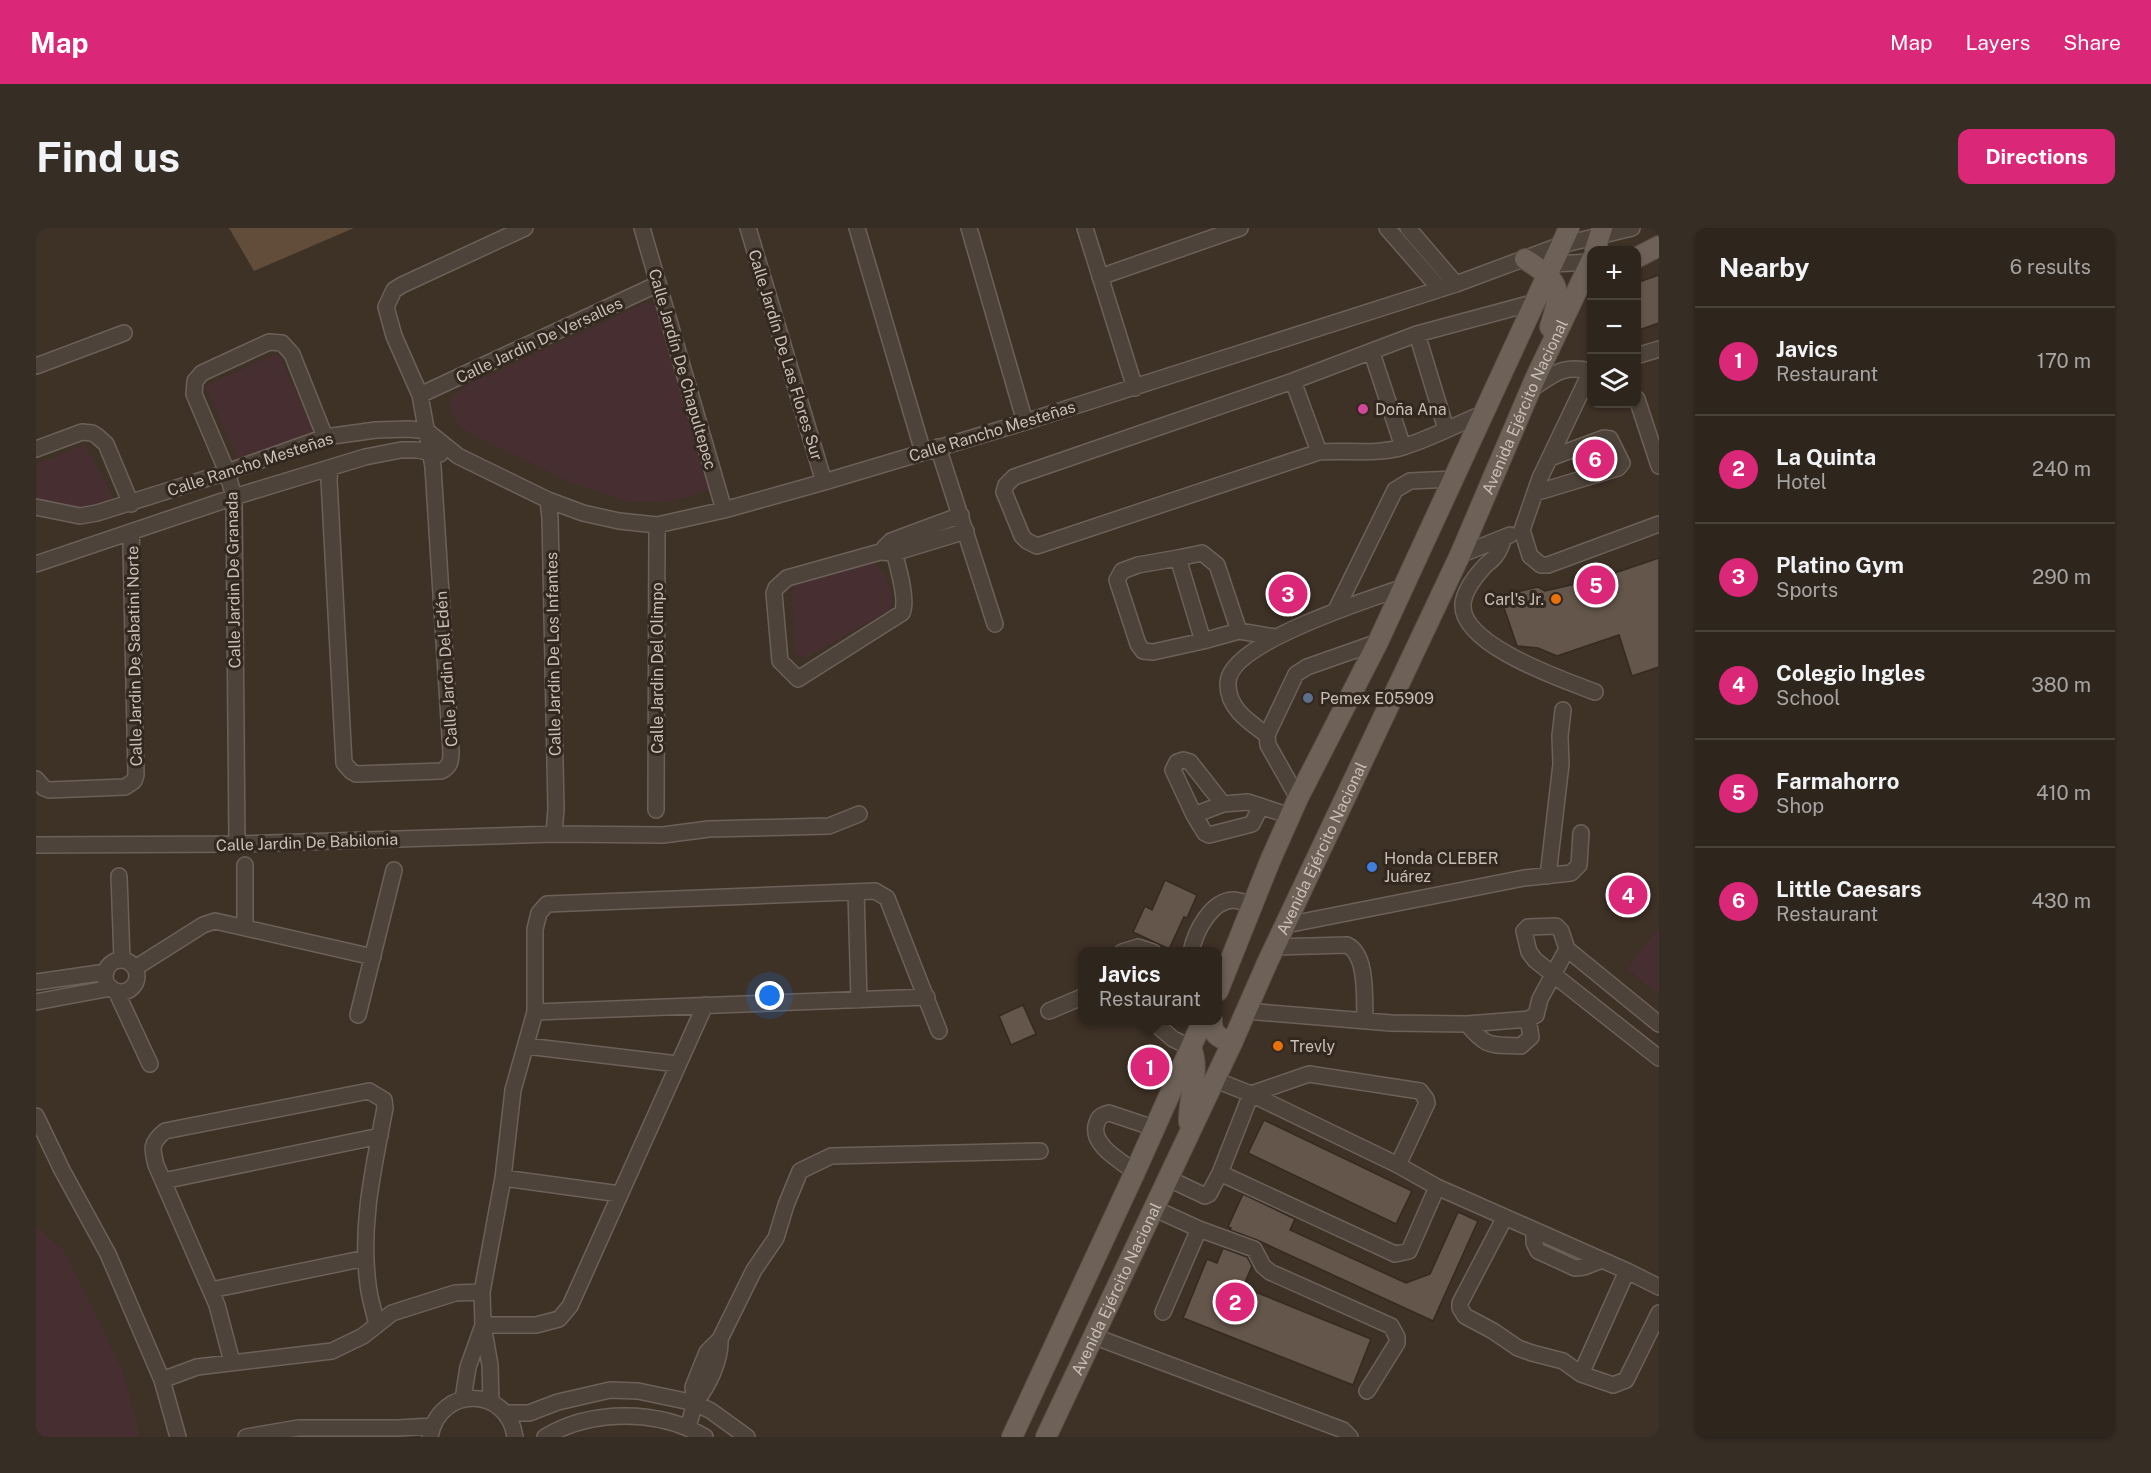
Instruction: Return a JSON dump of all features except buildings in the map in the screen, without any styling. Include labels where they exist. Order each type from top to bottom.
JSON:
[{"type":"main road","name":"Avenida Ejército Nacional","points":[[1222,970],[1294,807],[1378,642],[1565,236]]},
{"type":"main road","points":[[1641,255],[1659,246]]},
{"type":"main road","points":[[1526,260],[1549,269],[1558,298],[1533,384]]},
{"type":"main road","name":"Avenida Ejército Nacional","points":[[1046,1437],[1460,555],[1533,384],[1587,268]]},
{"type":"main road","points":[[1569,308],[1587,291]]},
{"type":"main road","name":"Avenida Ejército Nacional","points":[[1012,1437],[1201,1025]]},
{"type":"main road","points":[[1212,1025],[1215,1034],[1232,1043]]},
{"type":"main road","points":[[1189,1131],[1188,1106],[1196,1061],[1190,1047]]},
{"type":"street","points":[[431,453],[420,395],[394,336],[386,308],[394,290],[525,228]]},
{"type":"street","name":"Calle Jardín De Chapultepec","points":[[642,228],[724,510]]},
{"type":"street","name":"Calle Jardín De Las Flores Sur","points":[[748,228],[824,482]]},
{"type":"street","points":[[857,228],[931,449],[961,515],[995,624]]},
{"type":"street","points":[[969,228],[1025,423]]},
{"type":"street","points":[[1085,228],[1135,388]]},
{"type":"street","points":[[1100,277],[1240,228]]},
{"type":"street","points":[[1387,228],[1440,289]]},
{"type":"street","points":[[1408,228],[1456,284]]},
{"type":"street","points":[[1602,246],[1632,228]]},
{"type":"street","name":"Calle Rancho Mesteñas","points":[[36,507],[80,516],[131,504],[325,436],[398,429],[427,431],[458,456],[548,500],[583,513],[620,521],[657,525],[724,510],[824,482],[1135,388],[1526,260],[1565,236],[1587,246]]},
{"type":"street","points":[[1641,251],[1659,246]]},
{"type":"street","points":[[1549,269],[1587,253]]},
{"type":"street","name":"Calle Jardin De Versalles","points":[[420,395],[658,284]]},
{"type":"street","points":[[1482,414],[1403,447],[1362,452],[1342,450],[1318,452],[1037,546],[1026,541],[1022,536],[1004,492],[1006,485],[1014,477],[1293,381],[1417,334],[1536,302]]},
{"type":"street","points":[[36,366],[124,333]]},
{"type":"street","points":[[1417,334],[1446,429]]},
{"type":"street","name":"Calle Jardin De Granada","points":[[237,844],[234,496],[227,471],[194,394],[195,381],[202,373],[269,342],[282,344],[292,354],[325,436]]},
{"type":"street","points":[[1641,354],[1659,349]]},
{"type":"street","points":[[1372,352],[1403,447]]},
{"type":"street","points":[[1533,384],[1562,369],[1587,370]]},
{"type":"street","points":[[1587,379],[1550,458],[1522,530],[1530,556],[1541,565],[1548,565],[1659,524]]},
{"type":"street","points":[[1293,381],[1318,452]]},
{"type":"street","points":[[1640,408],[1659,466]]},
{"type":"street","points":[[36,449],[82,432],[97,436],[106,444],[131,504]]},
{"type":"street","points":[[1535,493],[1618,468],[1622,462],[1610,439],[1604,438],[1550,458]]},
{"type":"street","name":"Calle Rancho Mesteñas","points":[[36,564],[132,533],[234,496],[365,457],[401,450],[458,456]]},
{"type":"street","name":"Calle Jardin Del Edén","points":[[330,468],[328,480],[344,763],[356,774],[441,771],[447,768],[451,761],[451,752],[431,453]]},
{"type":"street","points":[[1336,610],[1395,490],[1410,481],[1454,479]]},
{"type":"street","name":"Calle Jardín De Los Infantes","points":[[548,500],[556,809],[554,834]]},
{"type":"street","points":[[888,549],[961,515]]},
{"type":"street","name":"Calle Jardin Del Olimpo","points":[[656,810],[657,525]]},
{"type":"street","points":[[1460,555],[1522,530]]},
{"type":"street","points":[[888,549],[905,604],[902,613],[798,679],[780,661],[774,593],[787,578],[888,549],[966,531]]},
{"type":"street","name":"Calle Jardin De Sabatini Norte","points":[[36,779],[44,788],[50,790],[124,787],[134,782],[136,775],[130,547],[132,533]]},
{"type":"street","points":[[1504,538],[1496,555],[1470,587],[1463,604],[1471,628],[1481,638],[1535,669],[1595,692]]},
{"type":"street","points":[[1239,631],[1217,565],[1202,553],[1138,565],[1122,571],[1117,580],[1138,644],[1143,651],[1153,652],[1239,631],[1275,637]]},
{"type":"street","points":[[1178,558],[1203,641]]},
{"type":"street","points":[[1267,735],[1245,719],[1230,700],[1227,681],[1238,662],[1275,637],[1336,610],[1404,587]]},
{"type":"street","points":[[1194,815],[1223,804],[1248,802],[1261,806],[1294,807],[1268,745],[1267,735],[1296,674],[1307,667],[1378,642]]},
{"type":"street","points":[[1548,876],[1561,764],[1560,736],[1563,710]]},
{"type":"street","points":[[1223,804],[1190,762],[1183,760],[1177,762],[1173,770],[1205,833],[1209,835],[1252,824],[1261,806]]},
{"type":"street","name":"Calle Jardin De Babilonia","points":[[36,845],[237,844],[554,834],[663,835],[710,829],[829,826],[859,814]]},
{"type":"street","points":[[1286,925],[1524,878],[1570,873],[1579,865],[1581,833]]},
{"type":"street","points":[[244,865],[245,927]]},
{"type":"street","points":[[358,1015],[394,870]]},
{"type":"street","points":[[36,1002],[113,989],[126,991],[131,988],[136,979],[128,964],[119,876]]},
{"type":"street","points":[[491,1402],[490,1365],[483,1325],[482,1292],[503,1178],[513,1090],[535,1012],[535,929],[539,913],[548,904],[875,891],[887,898],[939,1031]]},
{"type":"street","points":[[856,892],[859,1000]]},
{"type":"street","points":[[1193,947],[1202,923],[1216,906],[1232,900],[1252,904]]},
{"type":"street","points":[[150,1064],[113,989],[106,981],[106,972],[111,963],[128,964],[203,925],[222,921],[373,957]]},
{"type":"street","points":[[1659,1024],[1567,949],[1561,931],[1556,926],[1526,928],[1524,934],[1532,957],[1659,1058]]},
{"type":"street","points":[[1275,947],[1347,945],[1354,948],[1361,961],[1365,1020]]},
{"type":"street","points":[[1246,1011],[1391,1023],[1467,1024],[1528,1019],[1536,1015],[1540,999],[1567,949]]},
{"type":"street","points":[[36,982],[106,972]]},
{"type":"street","points":[[53,979],[56,998]]},
{"type":"street","points":[[535,1012],[927,997]]},
{"type":"street","points":[[1048,1011],[1078,998]]},
{"type":"street","points":[[483,1325],[536,1325],[559,1318],[570,1306],[705,1005]]},
{"type":"street","points":[[1467,1024],[1480,1040],[1489,1044],[1521,1046],[1531,1036],[1528,1019]]},
{"type":"street","points":[[1157,1025],[1173,1039],[1190,1047]]},
{"type":"street","points":[[526,1046],[678,1064]]},
{"type":"street","points":[[1167,1178],[1205,1196],[1209,1194],[1220,1173],[1251,1094],[1309,1074],[1420,1090],[1427,1103],[1398,1165]]},
{"type":"street","points":[[1214,1078],[1398,1165],[1437,1187],[1659,1287]]},
{"type":"street","points":[[232,1362],[218,1305],[163,1181],[153,1150],[156,1138],[165,1131],[369,1091],[384,1100],[385,1108],[369,1185],[366,1242],[368,1284],[377,1325]]},
{"type":"street","points":[[1135,1172],[1099,1143],[1094,1133],[1097,1119],[1109,1113],[1154,1128]]},
{"type":"street","points":[[36,1116],[62,1170],[108,1254],[162,1380],[178,1437]]},
{"type":"street","points":[[163,1181],[380,1136]]},
{"type":"street","points":[[688,1427],[695,1403],[703,1392],[721,1351],[720,1339],[754,1270],[776,1238],[800,1171],[831,1156],[1040,1151]]},
{"type":"street","points":[[1220,1173],[1400,1255],[1409,1251],[1437,1187]]},
{"type":"street","points":[[503,1178],[620,1194]]},
{"type":"street","points":[[1153,1208],[1254,1250],[1263,1266],[1270,1272],[1390,1326],[1397,1336],[1397,1343],[1368,1391]]},
{"type":"street","points":[[1504,1217],[1460,1303],[1465,1316],[1518,1348],[1563,1361],[1581,1374],[1613,1385],[1626,1380],[1659,1312]]},
{"type":"street","points":[[1163,1312],[1199,1229]]},
{"type":"street","points":[[211,1290],[366,1258]]},
{"type":"street","points":[[1581,1374],[1627,1271]]},
{"type":"street","points":[[162,1380],[197,1366],[332,1351],[363,1336],[392,1313],[455,1293],[482,1292]]},
{"type":"street","points":[[463,1399],[468,1368],[483,1325]]},
{"type":"street","points":[[1093,1336],[1343,1430],[1350,1437]]},
{"type":"street","points":[[506,1413],[529,1413],[558,1402],[610,1390],[638,1390],[695,1403],[747,1437]]},
{"type":"street","points":[[246,1437],[298,1428],[431,1432],[439,1414],[450,1404],[463,1399],[477,1398],[491,1402],[506,1413],[514,1437]]},
{"type":"street","points":[[545,1437],[558,1429],[595,1418],[627,1416],[660,1420],[688,1427],[705,1437]]},
{"type":"shaded area","points":[[229,228],[354,228],[254,271]]},
{"type":"shaded area","points":[[647,302],[654,304],[659,311],[710,489],[684,498],[658,502],[632,502],[569,482],[467,432],[453,416],[450,407],[453,397],[469,384]]},
{"type":"shaded area","points":[[278,353],[315,432],[239,461],[205,386]]},
{"type":"shaded area","points":[[85,444],[115,500],[77,509],[36,498],[37,464]]},
{"type":"shaded area","points":[[872,562],[881,571],[891,589],[891,609],[806,658],[795,654],[791,591],[796,585]]},
{"type":"shaded area","points":[[1659,929],[1659,994],[1627,969]]},
{"type":"shaded area","points":[[36,1227],[64,1250],[123,1371],[140,1437],[36,1437]]},
{"type":"place","name":"Doña Ana","points":[[1363,409]]},
{"type":"place","name":"Little Caesars","points":[[1595,459]]},
{"type":"place","name":"Farmahorro","points":[[1596,585]]},
{"type":"place","name":"Platino Gym","points":[[1288,594]]},
{"type":"place","name":"Carl's Jr.","points":[[1556,599]]},
{"type":"place","name":"Pemex E05909","points":[[1308,698]]},
{"type":"place","name":"Honda CLEBER Juárez","points":[[1372,867]]},
{"type":"place","name":"Colegio Ingles","points":[[1628,895]]},
{"type":"place","name":"Trevly","points":[[1278,1046]]},
{"type":"place","name":"Javics","points":[[1150,1067]]},
{"type":"place","name":"La Quinta","points":[[1235,1302]]}]
